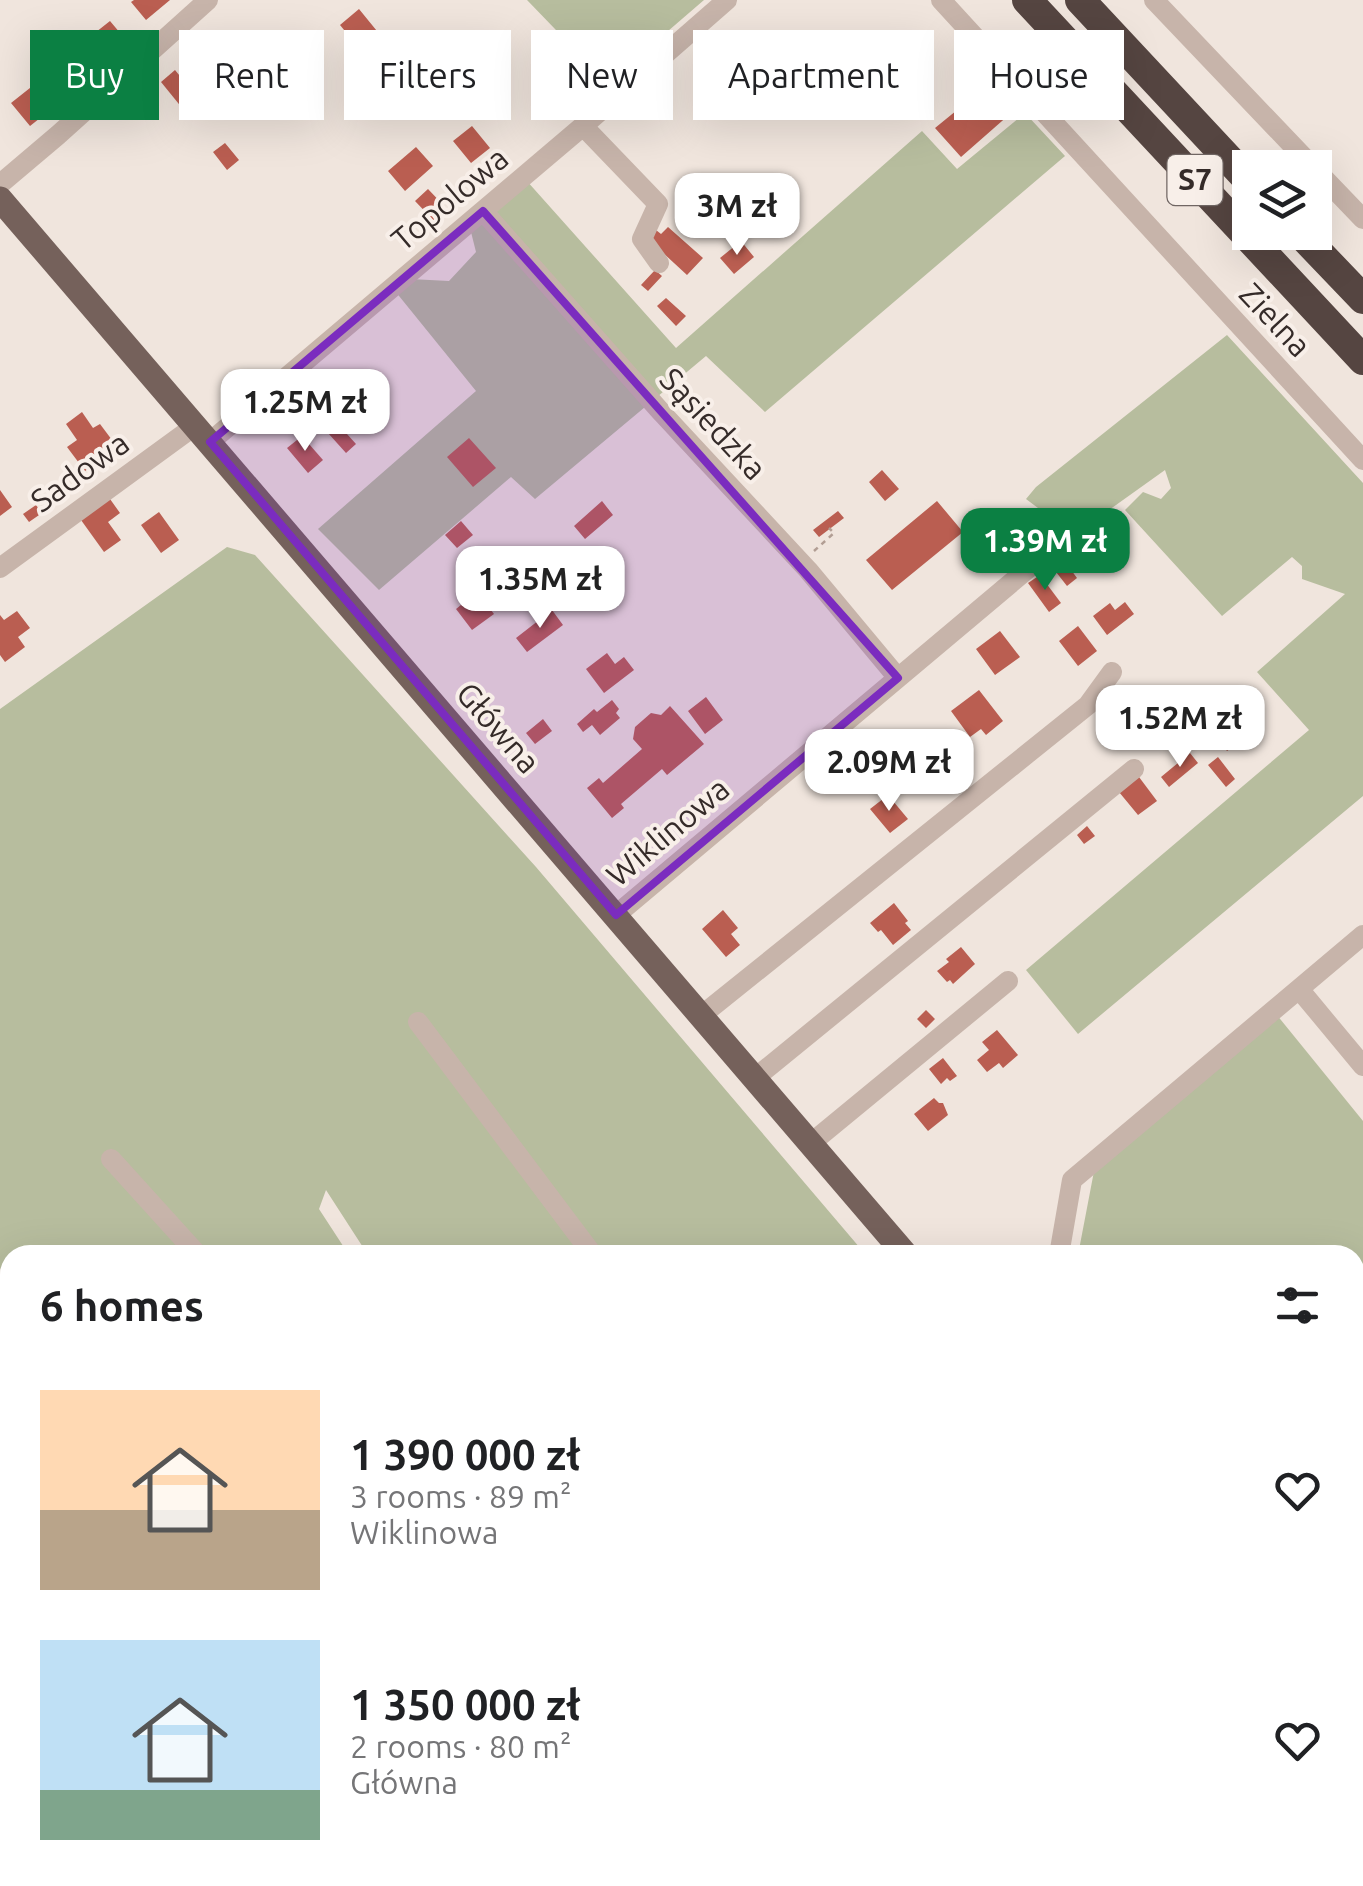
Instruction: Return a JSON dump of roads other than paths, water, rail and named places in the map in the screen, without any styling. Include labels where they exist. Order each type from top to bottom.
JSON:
[{"type":"highway","name":"S7","points":[[1027,0],[1363,360]]},
{"type":"highway","name":"S7","points":[[1080,0],[1232,163]]},
{"type":"highway","points":[[1316,250],[1363,299]]},
{"type":"main road","name":"Główna","points":[[0,199],[897,1245]]},
{"type":"street","points":[[0,184],[208,0]]},
{"type":"street","name":"Topolowa","points":[[203,434],[483,211],[727,0]]},
{"type":"street","name":"Zielna","points":[[941,0],[1363,460]]},
{"type":"street","points":[[1154,0],[1297,150]]},
{"type":"street","points":[[582,126],[658,204],[642,239],[658,263]]},
{"type":"street","points":[[1332,187],[1363,219]]},
{"type":"street","name":"Sąsiedzka","points":[[483,211],[808,570],[898,678]]},
{"type":"street","name":"Sadowa","points":[[0,568],[203,434]]},
{"type":"street","name":"Wiklinowa","points":[[616,915],[1080,525]]},
{"type":"street","points":[[702,1015],[1088,705],[1112,672]]},
{"type":"street","points":[[755,1078],[1134,769]]},
{"type":"street","points":[[1061,1245],[1072,1180],[1363,935]]},
{"type":"street","points":[[810,1144],[1008,980]]},
{"type":"street","points":[[1300,989],[1363,1066]]},
{"type":"street","points":[[418,1022],[585,1245]]},
{"type":"street","points":[[112,1159],[189,1245]]}]
